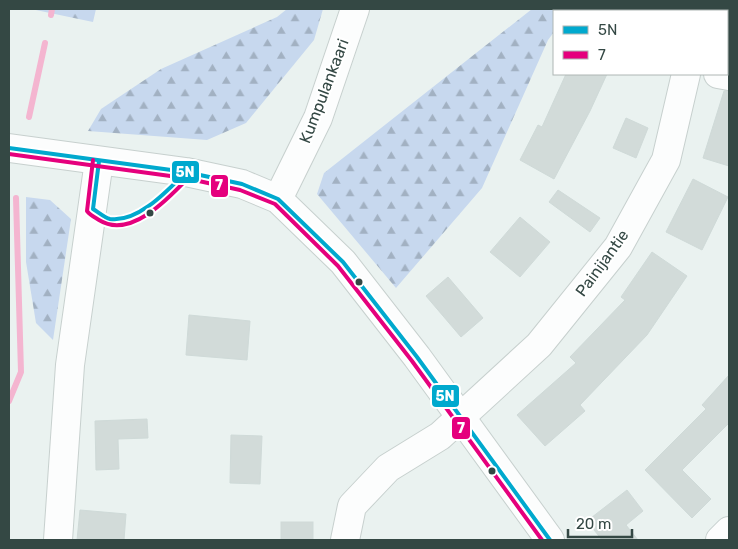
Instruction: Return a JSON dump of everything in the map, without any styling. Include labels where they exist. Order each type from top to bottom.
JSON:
[{"type":"street","name":"Kumpulankaari","points":[[278,199],[318,118],[355,9]]},
{"type":"street","name":"Painijantie","points":[[345,540],[352,506],[388,468],[440,436],[539,346],[618,247],[666,160],[686,75]]},
{"type":"street","points":[[9,148],[186,172],[242,184],[278,199],[343,262],[417,357],[550,540]]},
{"type":"street","points":[[58,540],[70,365],[98,161]]},
{"type":"street","points":[[720,540],[729,531]]},
{"type":"green space","points":[[31,9],[96,9],[93,22]]},
{"type":"green space","points":[[287,9],[323,9],[314,40],[246,123],[207,140],[88,131],[101,109],[161,69],[277,17]]},
{"type":"green space","points":[[532,9],[571,9],[553,10],[553,33],[548,40],[482,188],[396,288],[317,194],[324,173]]},
{"type":"green space","points":[[26,197],[50,200],[71,219],[53,340],[36,323],[26,262]]},
{"type":"building","points":[[566,75],[607,75],[554,179],[520,160],[538,125],[542,127]]},
{"type":"building","points":[[724,91],[729,91],[729,166],[703,158]]},
{"type":"building","points":[[626,118],[648,128],[636,158],[613,148]]},
{"type":"building","points":[[693,179],[728,197],[702,250],[666,232]]},
{"type":"building","points":[[558,190],[600,218],[590,232],[549,202]]},
{"type":"building","points":[[520,217],[550,242],[520,277],[490,252]]},
{"type":"building","points":[[652,252],[687,276],[647,335],[580,405],[585,411],[545,446],[517,415],[576,363],[570,357],[625,300],[621,297]]},
{"type":"building","points":[[448,277],[483,318],[461,337],[426,296]]},
{"type":"building","points":[[189,315],[250,321],[247,360],[186,355]]},
{"type":"building","points":[[729,375],[729,423],[682,470],[711,499],[692,518],[645,470],[706,409],[702,405]]},
{"type":"building","points":[[147,419],[148,438],[118,439],[119,469],[96,470],[95,421]]},
{"type":"building","points":[[231,435],[262,436],[260,484],[230,483]]},
{"type":"building","points":[[627,490],[643,511],[626,525],[638,540],[602,540],[587,521]]},
{"type":"building","points":[[80,510],[126,514],[124,540],[77,540]]},
{"type":"building","points":[[281,522],[313,522],[313,540],[281,540]]},
{"type":"waterway","points":[[51,15],[52,9]]},
{"type":"waterway","points":[[29,117],[45,43]]},
{"type":"waterway","points":[[9,401],[21,372],[16,198]]},
{"type":"transit line","name":"5N","points":[[9,148],[186,172],[242,184],[278,199],[343,262],[417,357],[550,540]]},
{"type":"transit line","name":"7","points":[[9,154],[185,178],[240,190],[275,204],[338,266],[412,361],[542,540]]},
{"type":"transit line","name":"7","points":[[93,160],[87,211],[99,220],[111,225],[124,225],[149,213],[172,195],[190,176]]},
{"type":"transit line","name":"5N","points":[[99,161],[93,209],[110,219],[121,219],[142,211],[186,172]]}]
